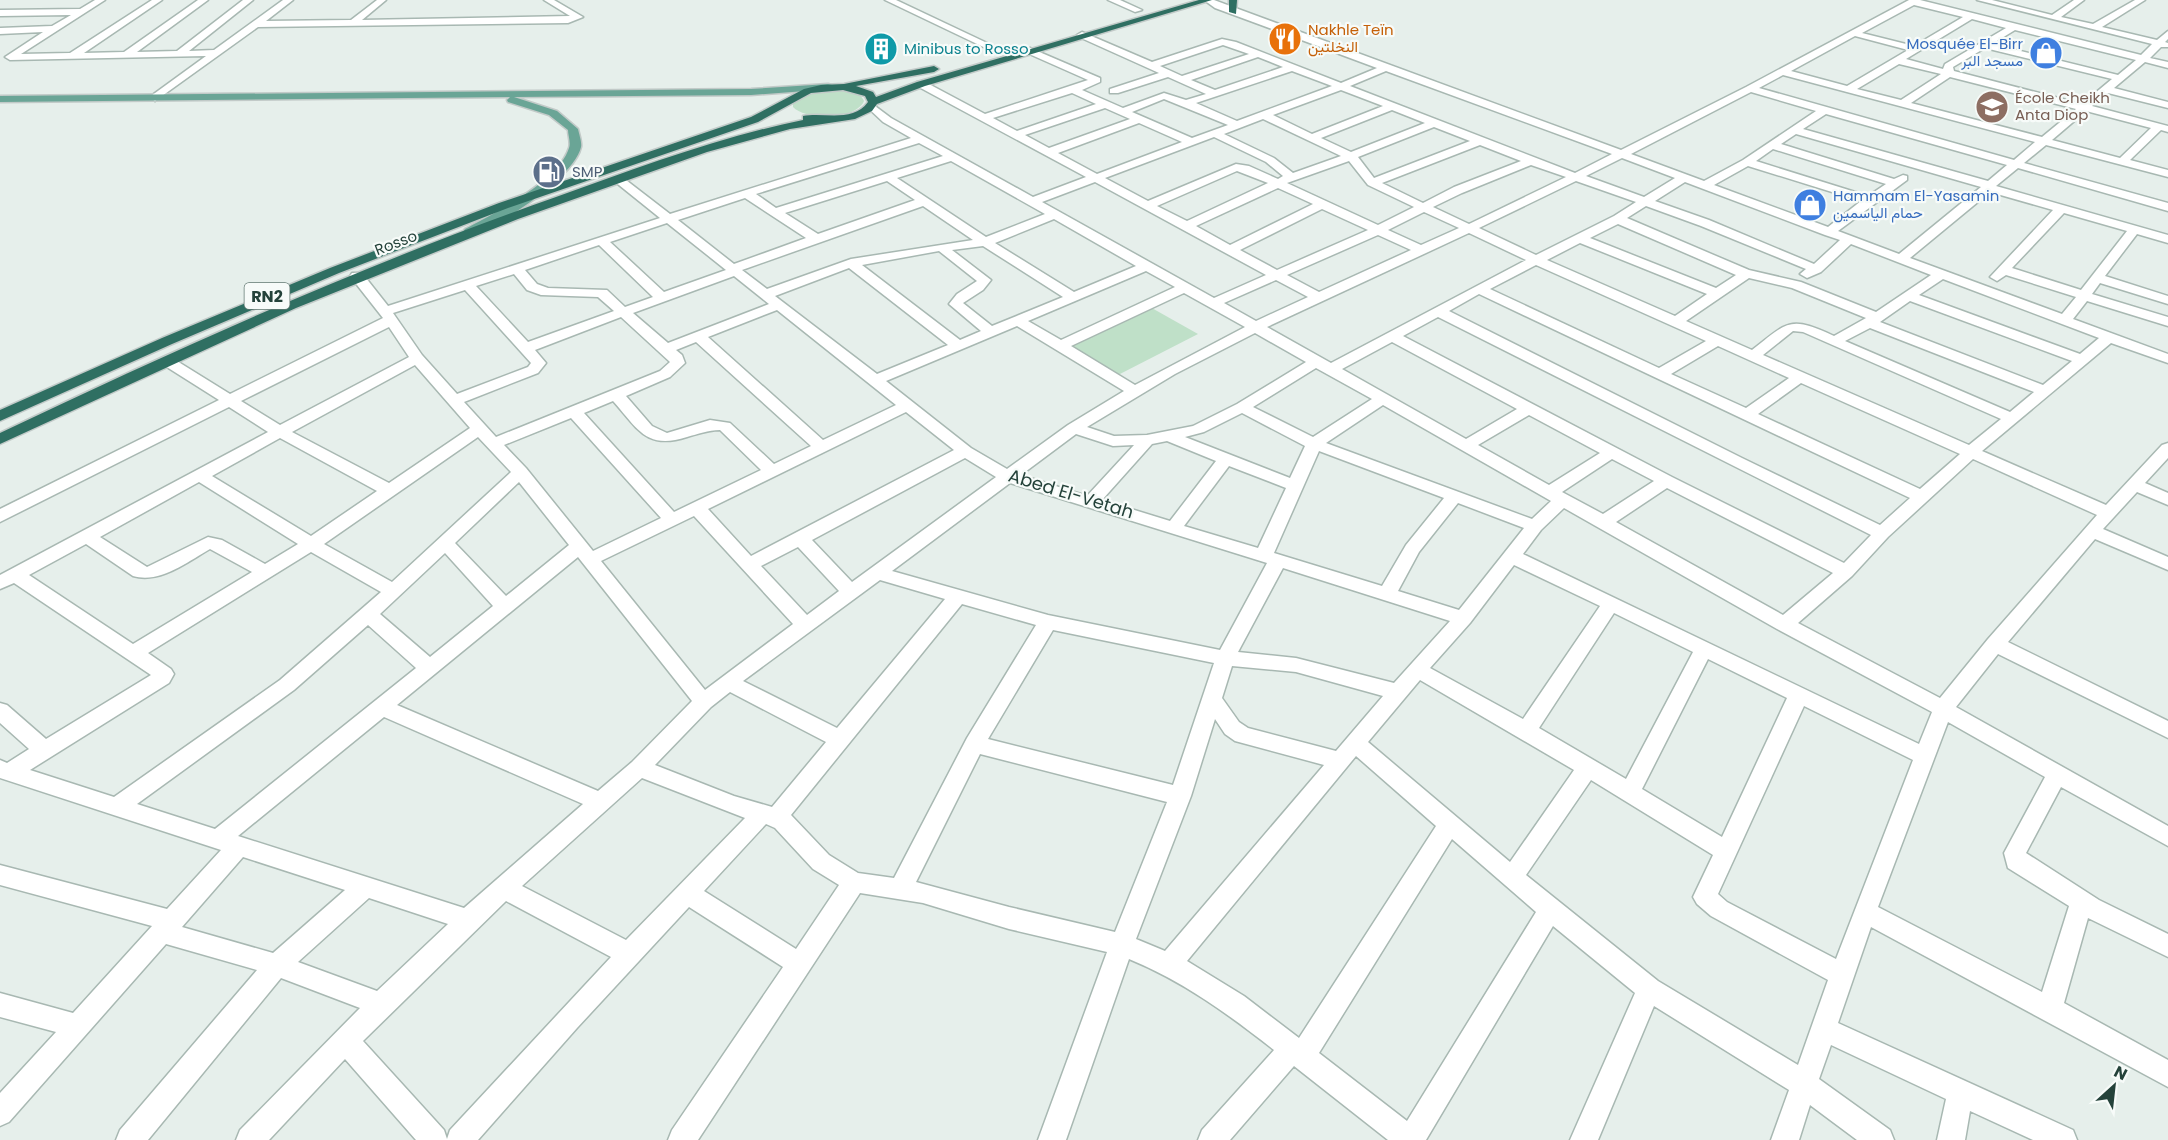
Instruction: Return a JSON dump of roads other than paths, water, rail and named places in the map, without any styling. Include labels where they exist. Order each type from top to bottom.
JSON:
[{"type":"highway","points":[[851,117],[872,104],[921,84],[1208,0]]},
{"type":"highway","name":"Rosso","points":[[0,416],[128,357],[302,282],[540,190],[754,120],[789,103],[802,93],[915,73],[999,51],[1158,3]]},
{"type":"highway","points":[[831,87],[861,90],[872,97],[872,104]]},
{"type":"highway","points":[[789,103],[789,110],[795,114],[819,120]]},
{"type":"highway","name":"Rosso","points":[[0,439],[357,276],[466,233],[749,135],[819,120],[851,117]]},
{"type":"main road","points":[[0,99],[751,92],[831,87]]},
{"type":"main road","points":[[751,92],[776,95],[789,103]]},
{"type":"main road","points":[[466,233],[508,212],[540,190],[560,172],[576,151],[577,141],[572,128],[540,108],[503,98],[472,95]]},
{"type":"street","points":[[0,63],[101,0]]},
{"type":"street","points":[[72,56],[158,0]]},
{"type":"street","points":[[124,56],[204,0]]},
{"type":"street","points":[[179,54],[249,0]]},
{"type":"street","points":[[155,98],[289,0]]},
{"type":"street","points":[[354,22],[382,0]]},
{"type":"street","points":[[254,24],[568,20],[578,17],[548,0]]},
{"type":"street","points":[[889,0],[999,51]]},
{"type":"street","points":[[1112,0],[1138,10]]},
{"type":"street","points":[[1208,0],[1233,6],[1384,68],[1684,177],[2168,359]]},
{"type":"street","points":[[1981,0],[2163,44]]},
{"type":"street","points":[[2053,18],[2062,8],[2080,0]]},
{"type":"street","points":[[2095,27],[2141,0]]},
{"type":"street","points":[[250,1140],[381,1004],[468,920],[639,768],[704,702],[1006,476],[1133,390],[1256,326],[1320,298],[1419,249],[1469,228],[1622,154],[1915,1],[1970,17],[2168,65]]},
{"type":"street","points":[[1996,23],[2016,8]]},
{"type":"street","points":[[0,13],[83,12]]},
{"type":"street","points":[[1848,90],[1970,17]]},
{"type":"street","points":[[1949,73],[1948,66],[2014,27]]},
{"type":"street","points":[[0,31],[55,29]]},
{"type":"street","points":[[1853,33],[1914,49]]},
{"type":"street","points":[[1901,259],[2163,44],[2168,34]]},
{"type":"street","points":[[1082,36],[1215,94]]},
{"type":"street","points":[[1151,66],[1222,42],[1233,44],[1531,161],[1705,223],[1816,269]]},
{"type":"street","points":[[1984,45],[2119,78]]},
{"type":"street","points":[[1030,51],[1095,78],[1094,82]]},
{"type":"street","points":[[10,57],[215,53]]},
{"type":"street","points":[[1183,79],[1258,54]]},
{"type":"street","points":[[1897,60],[2163,128]]},
{"type":"street","points":[[1186,103],[1291,68]]},
{"type":"street","points":[[1031,202],[1384,68]]},
{"type":"street","points":[[1782,72],[2168,174]]},
{"type":"street","points":[[1114,91],[1169,73]]},
{"type":"street","points":[[1902,104],[1949,73]]},
{"type":"street","points":[[982,118],[1094,82],[1145,103]]},
{"type":"street","points":[[921,84],[1320,298]]},
{"type":"street","points":[[1750,89],[2168,207]]},
{"type":"street","points":[[2106,89],[2168,105]]},
{"type":"street","points":[[1073,90],[1192,142]]},
{"type":"street","points":[[1123,112],[1167,96],[1237,125]]},
{"type":"street","points":[[872,104],[887,120],[919,139],[1784,624],[1943,709],[2168,837]]},
{"type":"street","points":[[1016,135],[1105,104]]},
{"type":"street","points":[[1314,137],[1391,107]]},
{"type":"street","points":[[1705,185],[1747,162],[1824,110]]},
{"type":"street","points":[[1263,114],[1351,156],[1372,183],[1538,261],[2108,513]]},
{"type":"street","points":[[851,117],[887,120]]},
{"type":"street","points":[[1049,152],[1140,119]]},
{"type":"street","points":[[1187,226],[1286,181],[1434,123]]},
{"type":"street","points":[[2122,162],[2163,128]]},
{"type":"street","points":[[1795,130],[2168,239]]},
{"type":"street","points":[[1214,133],[1270,160],[1286,181]]},
{"type":"street","points":[[0,516],[230,400],[388,315],[516,268],[919,139]]},
{"type":"street","points":[[1372,183],[1479,141]]},
{"type":"street","points":[[1771,145],[1896,183]]},
{"type":"street","points":[[775,212],[952,157]]},
{"type":"street","points":[[1213,303],[1378,230],[1423,207],[1531,161]]},
{"type":"street","points":[[1747,162],[1870,200]]},
{"type":"street","points":[[1149,205],[1236,167],[1286,181],[1322,204],[1419,249]]},
{"type":"street","points":[[1829,232],[1870,200],[1921,167]]},
{"type":"street","points":[[886,176],[985,243],[1071,296]]},
{"type":"street","points":[[1074,428],[1113,441],[1147,440],[1198,429],[1325,365],[1393,337],[1479,289],[1618,219],[1684,177]]},
{"type":"street","name":"Abed El-Vetah","points":[[618,179],[965,451],[1006,476],[1175,526],[1463,618]]},
{"type":"street","points":[[746,193],[816,239]]},
{"type":"street","points":[[526,348],[924,201]]},
{"type":"street","points":[[1230,249],[1312,211],[1322,204]]},
{"type":"street","points":[[1985,290],[2061,208]]},
{"type":"street","points":[[666,350],[851,263],[985,243],[1054,214]]},
{"type":"street","points":[[1618,219],[1746,274],[1767,276],[1792,283],[1873,320],[2046,391]]},
{"type":"street","points":[[2065,320],[2135,229]]},
{"type":"street","points":[[1581,239],[1718,294]]},
{"type":"street","points":[[1792,283],[1816,269],[1849,239]]},
{"type":"street","points":[[602,241],[662,298]]},
{"type":"street","points":[[941,248],[984,280],[981,286],[960,298],[956,304],[991,332]]},
{"type":"street","points":[[851,263],[959,346]]},
{"type":"street","points":[[874,381],[1071,296],[1148,266]]},
{"type":"street","points":[[493,444],[616,395],[674,368],[678,361],[602,293],[546,292],[532,287],[516,268]]},
{"type":"street","points":[[2004,270],[2168,322]]},
{"type":"street","points":[[1676,322],[1746,274]]},
{"type":"street","points":[[1834,341],[1873,320],[1941,274]]},
{"type":"street","points":[[357,276],[388,315],[417,358],[520,472],[704,702]]},
{"type":"street","points":[[2097,278],[2168,300]]},
{"type":"street","points":[[454,400],[538,367],[539,363],[468,285]]},
{"type":"street","points":[[1060,346],[1186,287]]},
{"type":"street","points":[[1479,289],[1922,496]]},
{"type":"street","points":[[1909,296],[2084,360]]},
{"type":"street","points":[[1440,312],[1882,533]]},
{"type":"street","points":[[1017,320],[1133,390]]},
{"type":"street","points":[[1753,356],[1790,327],[1806,328],[2011,418]]},
{"type":"street","points":[[698,336],[821,447]]},
{"type":"street","points":[[1393,337],[1666,481],[1846,572]]},
{"type":"street","points":[[1784,624],[1846,572],[1882,533],[1970,453],[2109,337]]},
{"type":"street","points":[[1660,374],[1717,340]]},
{"type":"street","points":[[8,579],[417,358]]},
{"type":"street","points":[[167,361],[278,432],[390,490]]},
{"type":"street","points":[[1746,415],[1800,377]]},
{"type":"street","points":[[616,395],[646,429],[660,437],[669,438],[711,425],[724,426],[774,472]]},
{"type":"street","points":[[1057,1137],[1122,945],[1180,796],[1225,658],[1271,557],[1295,486],[1314,444],[1384,398]]},
{"type":"street","points":[[1,1110],[166,927],[229,843],[381,707],[505,607],[585,553],[673,521],[908,405]]},
{"type":"street","points":[[1242,407],[1314,444],[1535,526]]},
{"type":"street","points":[[1467,445],[1528,408]]},
{"type":"street","points":[[574,412],[673,521]]},
{"type":"street","points":[[133,653],[311,544],[479,429]]},
{"type":"street","points":[[1168,436],[1295,486]]},
{"type":"street","points":[[1092,501],[1147,440]]},
{"type":"street","points":[[1785,1140],[1864,912],[1943,709],[1995,644],[2092,531],[2168,448]]},
{"type":"street","points":[[750,564],[916,479],[965,451]]},
{"type":"street","points":[[1169,964],[1463,618],[1556,496],[1612,452]]},
{"type":"street","points":[[1175,526],[1225,459]]},
{"type":"street","points":[[116,807],[246,716],[294,678],[394,591],[520,472]]},
{"type":"street","points":[[199,475],[311,544],[394,591]]},
{"type":"street","points":[[1603,522],[1666,481]]},
{"type":"street","points":[[2134,484],[2168,500]]},
{"type":"street","points":[[1387,594],[1412,549],[1455,496]]},
{"type":"street","points":[[697,508],[806,626]]},
{"type":"street","points":[[2092,531],[2168,564]]},
{"type":"street","points":[[87,536],[139,572],[156,571],[208,543],[216,544],[266,572]]},
{"type":"street","points":[[801,538],[852,593]]},
{"type":"street","points":[[444,542],[505,607]]},
{"type":"street","points":[[1512,556],[1925,756]]},
{"type":"street","points":[[879,573],[1048,622],[1225,658],[1296,665],[1398,692]]},
{"type":"street","points":[[5,770],[45,751],[162,678],[164,674],[133,653],[8,579]]},
{"type":"street","points":[[460,1140],[629,954],[687,894],[769,816],[840,739],[957,597]]},
{"type":"street","points":[[1526,730],[1611,604]]},
{"type":"street","points":[[368,614],[429,669]]},
{"type":"street","points":[[901,888],[974,744],[1048,622]]},
{"type":"street","points":[[1995,644],[2168,730]]},
{"type":"street","points":[[1629,794],[1704,649]]},
{"type":"street","points":[[1417,670],[1526,730],[1725,850]]},
{"type":"street","points":[[728,682],[840,739]]},
{"type":"street","points":[[1799,695],[1705,897],[1719,909],[1843,975]]},
{"type":"street","points":[[1212,700],[1222,709],[1231,730],[1242,735],[1340,761]]},
{"type":"street","points":[[381,707],[600,802]]},
{"type":"street","points":[[0,711],[45,751]]},
{"type":"street","points":[[1355,743],[1550,910],[1649,990],[1804,1084],[1880,1140]]},
{"type":"street","points":[[974,744],[1180,796]]},
{"type":"street","points":[[639,768],[730,804],[783,821],[821,862],[854,882],[901,888],[1009,918],[1122,945],[1169,964],[1208,986],[1411,1140],[1550,910]]},
{"type":"street","points":[[1512,877],[1587,768]]},
{"type":"street","points":[[5,770],[468,920]]},
{"type":"street","points":[[2057,774],[2015,853],[2016,861],[2091,907],[2168,946]]},
{"type":"street","points":[[1212,1140],[1297,1052],[1449,824]]},
{"type":"street","points":[[0,875],[166,927],[278,965],[381,1004]]},
{"type":"street","points":[[682,1140],[854,882]]},
{"type":"street","points":[[130,1140],[278,965],[365,887]]},
{"type":"street","points":[[503,888],[629,954]]},
{"type":"street","points":[[687,894],[799,964]]},
{"type":"street","points":[[2050,1009],[2079,909],[2091,907]]},
{"type":"street","points":[[1864,912],[2050,1009],[2168,1074]]},
{"type":"street","points":[[1584,1140],[1649,990]]},
{"type":"street","points":[[0,1005],[78,1026]]},
{"type":"street","points":[[1824,1029],[2063,1140]]},
{"type":"street","points":[[346,1042],[434,1140]]},
{"type":"street","points":[[1951,1140],[1960,1094]]},
{"type":"place","name":"Nakhle Teïn النخلتين","points":[[1285,39]]},
{"type":"place","name":"Minibus to Rosso","points":[[881,49]]},
{"type":"place","name":"Mosquée El-Birr مسجد البر","points":[[2046,53]]},
{"type":"place","name":"École Cheikh Anta Diop","points":[[1992,107]]},
{"type":"place","name":"SMP","points":[[549,172]]},
{"type":"place","name":"Hammam El-Yasamin حمام الياسمين","points":[[1810,205]]}]
